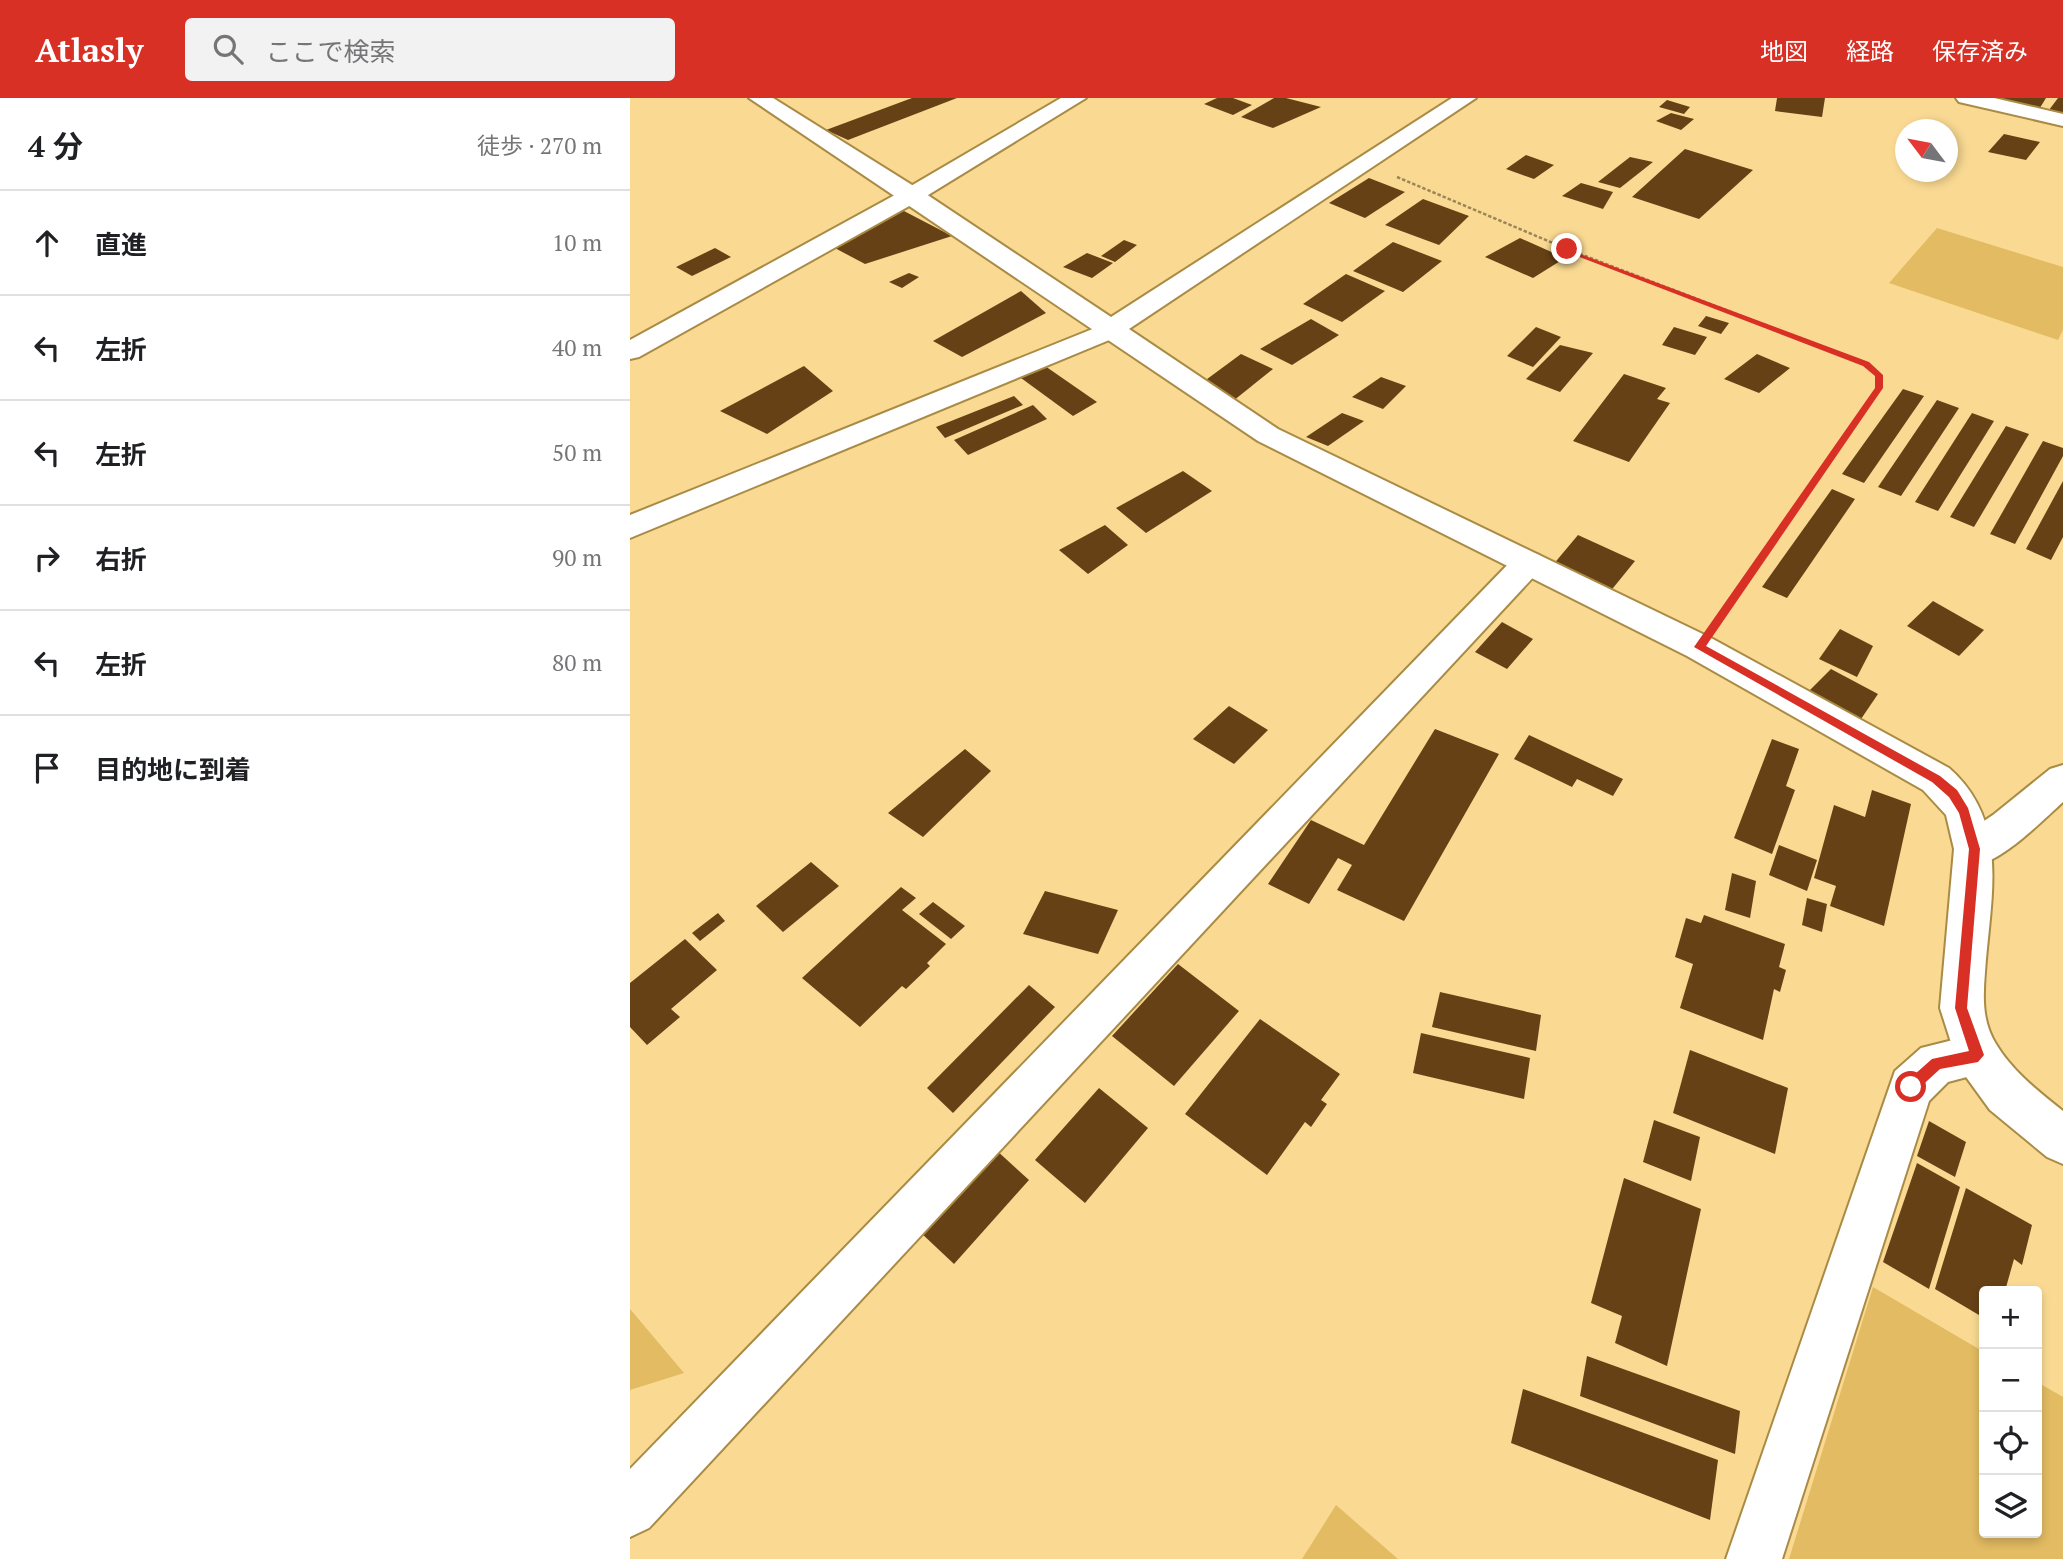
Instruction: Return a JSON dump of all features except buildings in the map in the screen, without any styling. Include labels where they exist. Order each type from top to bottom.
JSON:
[{"type":"street","points":[[759,98],[912,195],[1268,435],[1699,647],[1936,779],[1953,794],[1964,811],[1974,849],[1961,1008],[1978,1055],[2006,1094],[2063,1141]]},
{"type":"street","points":[[630,351],[912,195],[1076,98]]},
{"type":"street","points":[[630,527],[1110,330],[1466,98]]},
{"type":"street","points":[[1968,98],[2063,120]]},
{"type":"street","points":[[630,1509],[1528,563]]},
{"type":"street","points":[[1974,849],[2007,827],[2063,780]]},
{"type":"street","points":[[1755,1559],[1911,1087],[1937,1063],[1978,1055]]},
{"type":"path","points":[[1366,164],[1567,249],[1866,364],[1879,375],[1879,388],[1699,647]]},
{"type":"shaded area","points":[[1937,228],[2063,267],[2063,330],[2058,340],[1889,283]]},
{"type":"shaded area","points":[[1873,1287],[1979,1349],[1979,1538],[2042,1538],[2042,1385],[2063,1397],[2063,1559],[1789,1559]]},
{"type":"shaded area","points":[[630,1309],[684,1373],[630,1390]]},
{"type":"shaded area","points":[[1336,1505],[1398,1559],[1302,1559]]},
{"type":"route","points":[[1567,249],[1866,364],[1879,375],[1879,388],[1699,647],[1936,779],[1953,794],[1964,811],[1974,849],[1961,1008],[1978,1055],[1937,1063],[1911,1087]]}]
